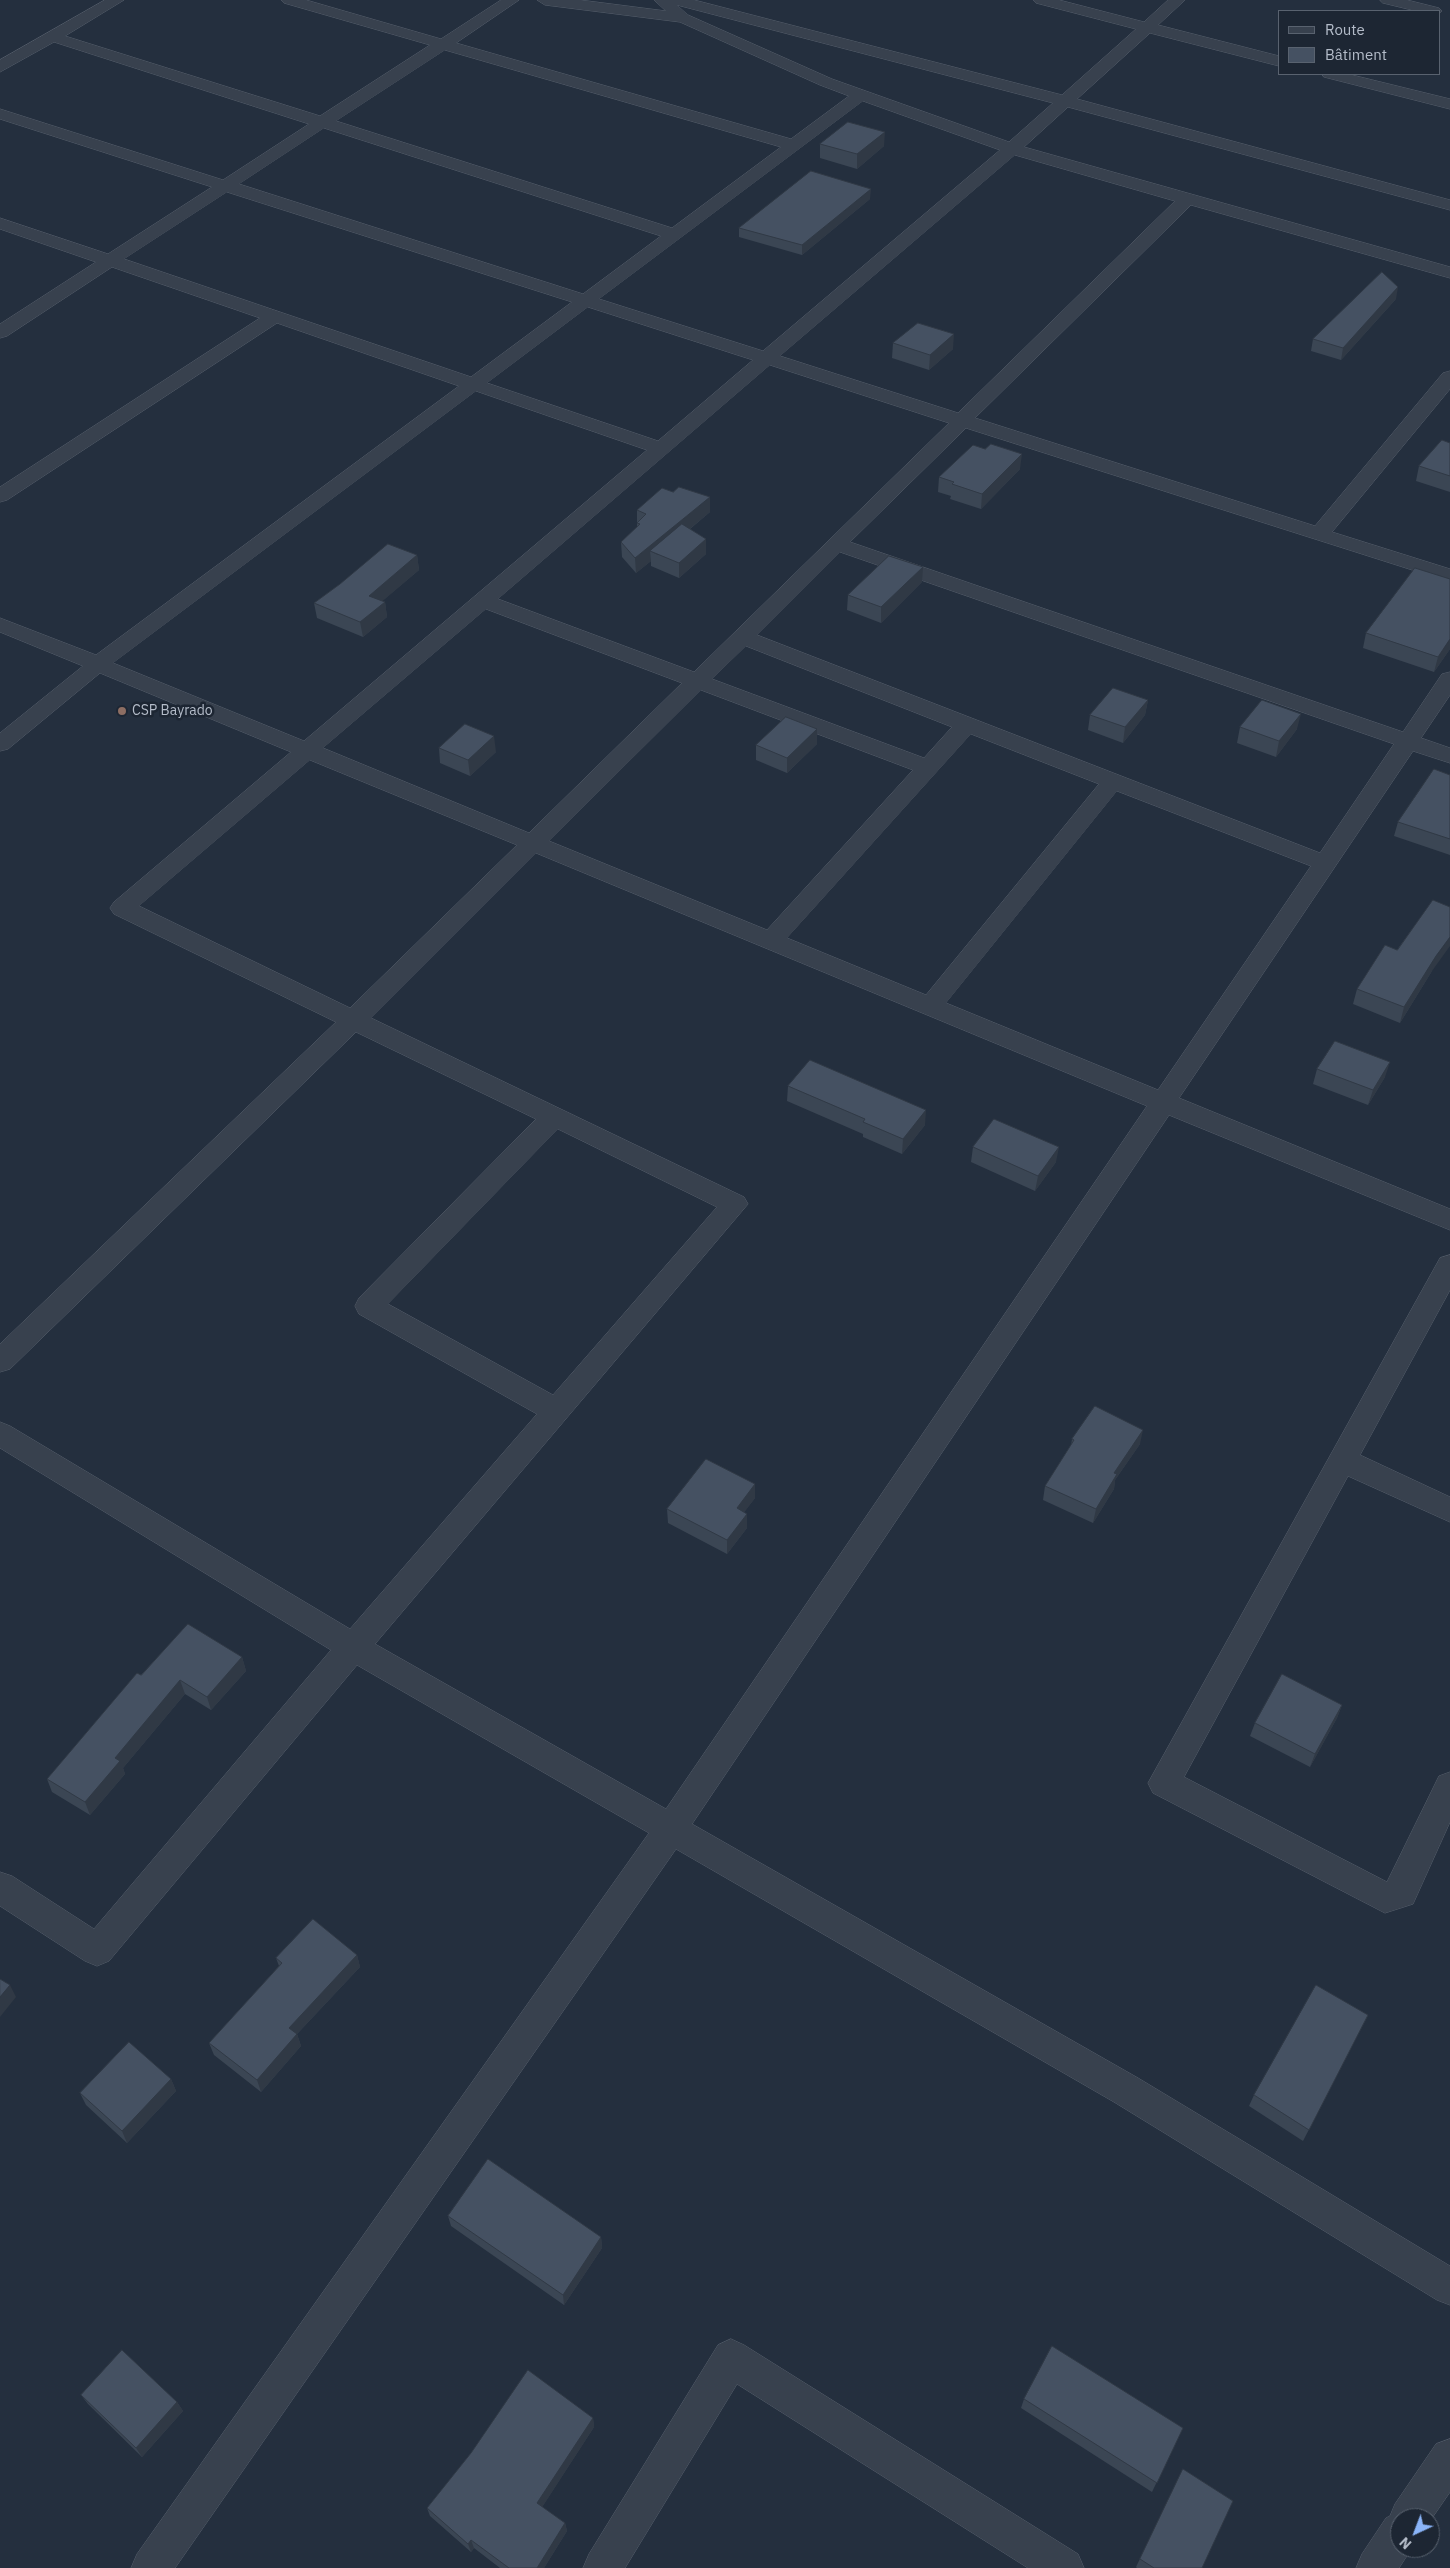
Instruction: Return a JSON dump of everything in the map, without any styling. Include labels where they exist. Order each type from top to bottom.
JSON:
[{"type":"street","points":[[0,67],[116,0]]},
{"type":"street","points":[[289,0],[794,145]]},
{"type":"street","points":[[0,332],[511,0]]},
{"type":"street","points":[[545,0],[683,18]]},
{"type":"street","points":[[662,0],[683,18],[826,82],[1012,149],[1186,200],[1450,273]]},
{"type":"street","points":[[674,0],[1065,101],[1450,205]]},
{"type":"street","points":[[1041,0],[1278,61]]},
{"type":"street","points":[[0,1887],[97,1950],[353,1647],[735,1204],[122,908],[1012,149],[1177,0]]},
{"type":"street","points":[[1388,0],[1430,10]]},
{"type":"street","points":[[53,37],[674,234]]},
{"type":"street","points":[[1334,75],[1450,104]]},
{"type":"street","points":[[0,744],[98,664],[862,95]]},
{"type":"street","points":[[0,114],[1450,576]]},
{"type":"street","points":[[0,1361],[353,1020],[1186,200]]},
{"type":"street","points":[[0,223],[661,448]]},
{"type":"street","points":[[0,496],[274,317]]},
{"type":"street","points":[[1319,534],[1450,377]]},
{"type":"street","points":[[836,544],[1450,756]]},
{"type":"street","points":[[482,600],[928,768]]},
{"type":"street","points":[[0,624],[1450,1220]]},
{"type":"street","points":[[742,637],[1325,863]]},
{"type":"street","points":[[151,2568],[670,1830],[1406,741],[1450,679]]},
{"type":"street","points":[[771,941],[967,724]]},
{"type":"street","points":[[930,1006],[1113,781]]},
{"type":"street","points":[[554,1116],[369,1306],[557,1411]]},
{"type":"street","points":[[1450,1264],[1164,1783],[1385,1898],[1401,1893],[1450,1786]]},
{"type":"street","points":[[0,1434],[353,1647],[1126,2090],[1450,2287]]},
{"type":"street","points":[[1342,1460],[1450,1510]]},
{"type":"street","points":[[603,2568],[731,2358],[1064,2568]]},
{"type":"street","points":[[1416,2508],[1450,2458]]},
{"type":"street","points":[[1376,2568],[1390,2547]]},
{"type":"building","points":[[848,122],[885,132],[857,154],[820,144]]},
{"type":"building","points":[[811,171],[871,189],[802,245],[739,228]]},
{"type":"building","points":[[1382,272],[1398,287],[1343,348],[1313,339]]},
{"type":"building","points":[[918,323],[954,334],[930,355],[893,343]]},
{"type":"building","points":[[1442,440],[1450,443],[1450,476],[1419,466]]},
{"type":"building","points":[[991,444],[1022,454],[982,494],[952,484],[954,482],[939,477],[973,445],[985,449]]},
{"type":"building","points":[[679,487],[710,497],[635,558],[621,542],[640,524],[637,523],[646,514],[637,510],[662,488],[673,492]]},
{"type":"building","points":[[682,524],[706,539],[679,563],[650,551]]},
{"type":"building","points":[[388,544],[417,555],[369,596],[385,602],[360,622],[314,603],[340,584]]},
{"type":"building","points":[[889,556],[923,567],[881,607],[848,595]]},
{"type":"building","points":[[1415,568],[1450,579],[1450,639],[1438,657],[1366,633]]},
{"type":"building","points":[[1113,688],[1148,700],[1125,727],[1090,715]]},
{"type":"building","points":[[1262,700],[1301,714],[1279,741],[1240,727]]},
{"type":"building","points":[[786,717],[817,729],[787,758],[756,745]]},
{"type":"building","points":[[465,724],[494,736],[468,760],[439,748]]},
{"type":"building","points":[[1434,769],[1450,775],[1450,839],[1398,822]]},
{"type":"building","points":[[1433,900],[1450,907],[1450,937],[1404,1007],[1357,989],[1385,945],[1397,950]]},
{"type":"building","points":[[1335,1041],[1390,1062],[1373,1090],[1317,1069]]},
{"type":"building","points":[[810,1060],[926,1110],[903,1139],[863,1122],[865,1119],[788,1086]]},
{"type":"building","points":[[994,1119],[1059,1147],[1038,1176],[973,1147]]},
{"type":"building","points":[[1095,1406],[1143,1430],[1114,1473],[1117,1474],[1096,1509],[1045,1486],[1074,1440],[1072,1439]]},
{"type":"building","points":[[706,1459],[755,1484],[737,1508],[747,1514],[727,1540],[667,1509]]},
{"type":"building","points":[[188,1624],[242,1657],[207,1697],[180,1680],[115,1758],[120,1761],[85,1802],[47,1779],[137,1673],[141,1675]]},
{"type":"building","points":[[1282,1674],[1342,1705],[1315,1754],[1255,1723]]},
{"type":"building","points":[[313,1919],[357,1955],[289,2028],[297,2034],[257,2080],[209,2043],[282,1963],[276,1958]]},
{"type":"building","points":[[0,1979],[10,1985],[0,1997]]},
{"type":"building","points":[[1316,1985],[1368,2015],[1309,2130],[1254,2095]]},
{"type":"building","points":[[129,2042],[171,2079],[122,2131],[80,2093]]},
{"type":"building","points":[[488,2159],[601,2237],[563,2295],[448,2216]]},
{"type":"building","points":[[1052,2346],[1183,2428],[1157,2483],[1024,2399]]},
{"type":"building","points":[[122,2350],[177,2402],[136,2448],[81,2395]]},
{"type":"building","points":[[528,2370],[593,2418],[537,2503],[565,2523],[537,2568],[509,2568],[471,2540],[468,2544],[427,2508],[471,2453]]},
{"type":"building","points":[[1183,2469],[1233,2501],[1202,2568],[1154,2568],[1140,2559]]},
{"type":"place","name":"CSP Bayrado","points":[[122,711]]}]
